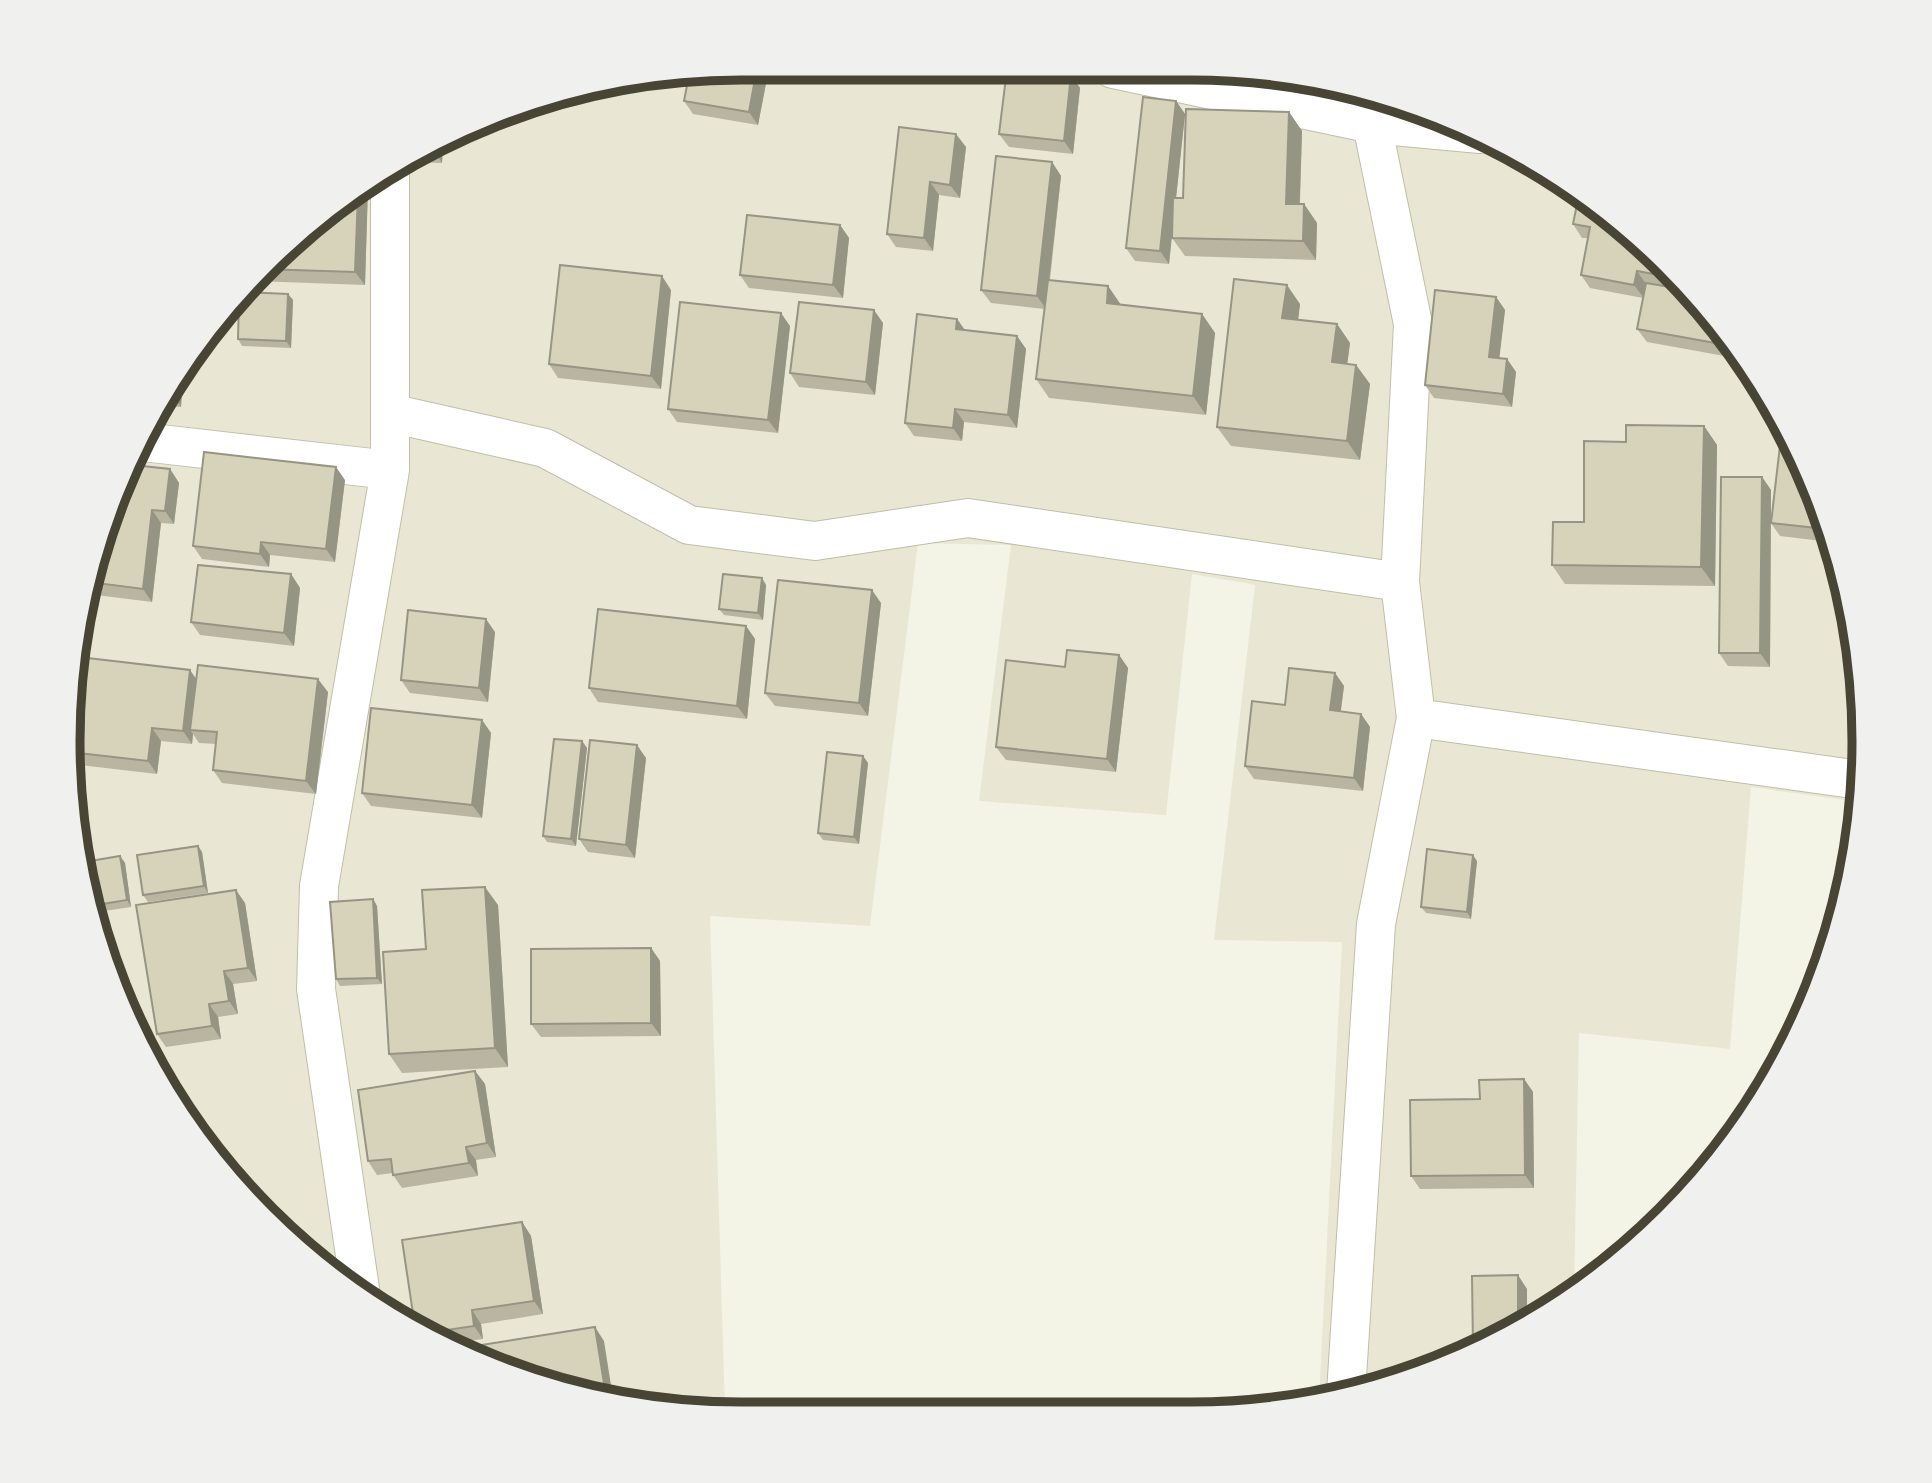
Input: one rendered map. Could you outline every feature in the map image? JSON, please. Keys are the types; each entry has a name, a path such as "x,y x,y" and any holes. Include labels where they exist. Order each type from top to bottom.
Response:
{"street":[{"path":"1184,80 1372,109 1405,117"},
{"path":"1347,1384 1376,924 1416,718 1401,582 1413,324 1372,109"},
{"path":"358,1279 316,989 318,886 390,470 390,182"},
{"path":"390,413 545,447 689,525 815,541 968,517 1401,582"},
{"path":"152,443 390,470"},
{"path":"1416,718 1850,779"}],"shaded area":[{"path":"1190,80 1277,86 1319,93 1403,116 1443,131 1521,169 1593,217 1658,274 1715,339 1763,411 1801,489 1816,529 1829,570 1846,655 1852,742 1849,801 1751,787 1730,1049 1579,1033 1574,1279 1521,1314 1483,1334 1403,1367 1320,1390 1342,942 1214,940 1255,585 1192,574 1166,815 979,801 1011,545 918,543 870,926 710,916 725,1402 655,1397 613,1390 529,1367 489,1352 411,1314 339,1266 274,1209 245,1177 217,1144 169,1072 131,994 103,913 93,870 86,828 80,742 86,655 103,570 116,529 131,489 169,411 217,339 245,306 274,274 339,217 411,169 489,131 529,116 613,93 698,82"}],"building":[{"path":"755,80 749,112 684,101 687,83"},
{"path":"1006,80 1070,80 1064,141 999,134"},
{"path":"1143,97 1176,101 1160,251 1126,248"},
{"path":"1186,109 1289,112 1286,204 1304,204 1303,241 1172,238 1173,198 1183,198"},
{"path":"899,127 956,134 950,185 930,182 924,238 887,234"},
{"path":"996,156 1052,162 1037,296 981,290"},
{"path":"358,204 355,272 279,270"},
{"path":"1577,205 1659,275 1637,271 1634,285 1581,275 1590,227 1573,224"},
{"path":"747,215 840,225 833,285 740,275"},
{"path":"560,265 662,276 651,376 549,364"},
{"path":"1234,279 1287,285 1282,318 1337,324 1332,362 1356,365 1347,441 1217,427"},
{"path":"1048,280 1108,286 1107,303 1202,314 1193,396 1036,379"},
{"path":"1646,283 1670,287 1718,344 1637,329"},
{"path":"1435,290 1496,297 1489,357 1507,359 1503,394 1425,385"},
{"path":"257,293 288,294 286,341 238,339 239,313"},
{"path":"680,302 781,313 768,420 668,409"},
{"path":"799,302 874,310 866,382 790,373"},
{"path":"917,314 957,319 956,329 1017,336 1008,415 955,409 953,428 905,423"},
{"path":"1626,425 1704,426 1701,567 1552,565 1553,522 1584,522 1584,441 1626,442"},
{"path":"1780,444 1816,528 1771,523"},
{"path":"204,452 336,467 326,549 261,542 260,554 193,546"},
{"path":"141,466 170,469 165,511 152,510 143,589 100,583 116,529"},
{"path":"1721,477 1762,477 1760,653 1719,653"},
{"path":"198,565 291,574 284,633 191,622"},
{"path":"723,574 762,578 758,613 719,609"},
{"path":"778,580 872,590 859,703 765,693"},
{"path":"598,609 746,626 737,706 589,688"},
{"path":"408,610 486,619 479,688 401,680"},
{"path":"1067,650 1119,655 1107,759 996,747 1006,660 1065,667"},
{"path":"86,658 190,670 183,731 152,728 148,761 81,753"},
{"path":"198,665 318,679 306,781 213,770 217,732 190,730"},
{"path":"1289,668 1335,673 1330,710 1361,714 1354,778 1245,766 1252,701 1285,705"},
{"path":"371,708 482,720 472,805 362,793"},
{"path":"554,739 582,741 571,839 543,836"},
{"path":"590,740 637,745 626,845 579,839"},
{"path":"827,752 863,756 854,837 818,833"},
{"path":"198,846 204,886 143,895 137,855"},
{"path":"1427,849 1473,855 1467,912 1421,907"},
{"path":"120,856 127,900 101,904 91,861"},
{"path":"485,887 495,1048 389,1054 383,952 426,949 422,890"},
{"path":"236,890 248,968 224,971 229,1001 209,1004 212,1026 157,1034 136,905"},
{"path":"373,899 377,978 336,979 330,902"},
{"path":"651,948 651,1023 531,1024 531,949"},
{"path":"475,1071 487,1143 466,1147 469,1163 393,1175 391,1159 368,1161 358,1090"},
{"path":"1524,1079 1525,1175 1411,1176 1410,1100 1480,1099 1479,1080"},
{"path":"522,1222 534,1301 472,1310 474,1326 443,1331 413,1315 402,1240"},
{"path":"1518,1275 1518,1316 1473,1339 1472,1276"},
{"path":"595,1327 605,1388 529,1367 475,1346"}]}
